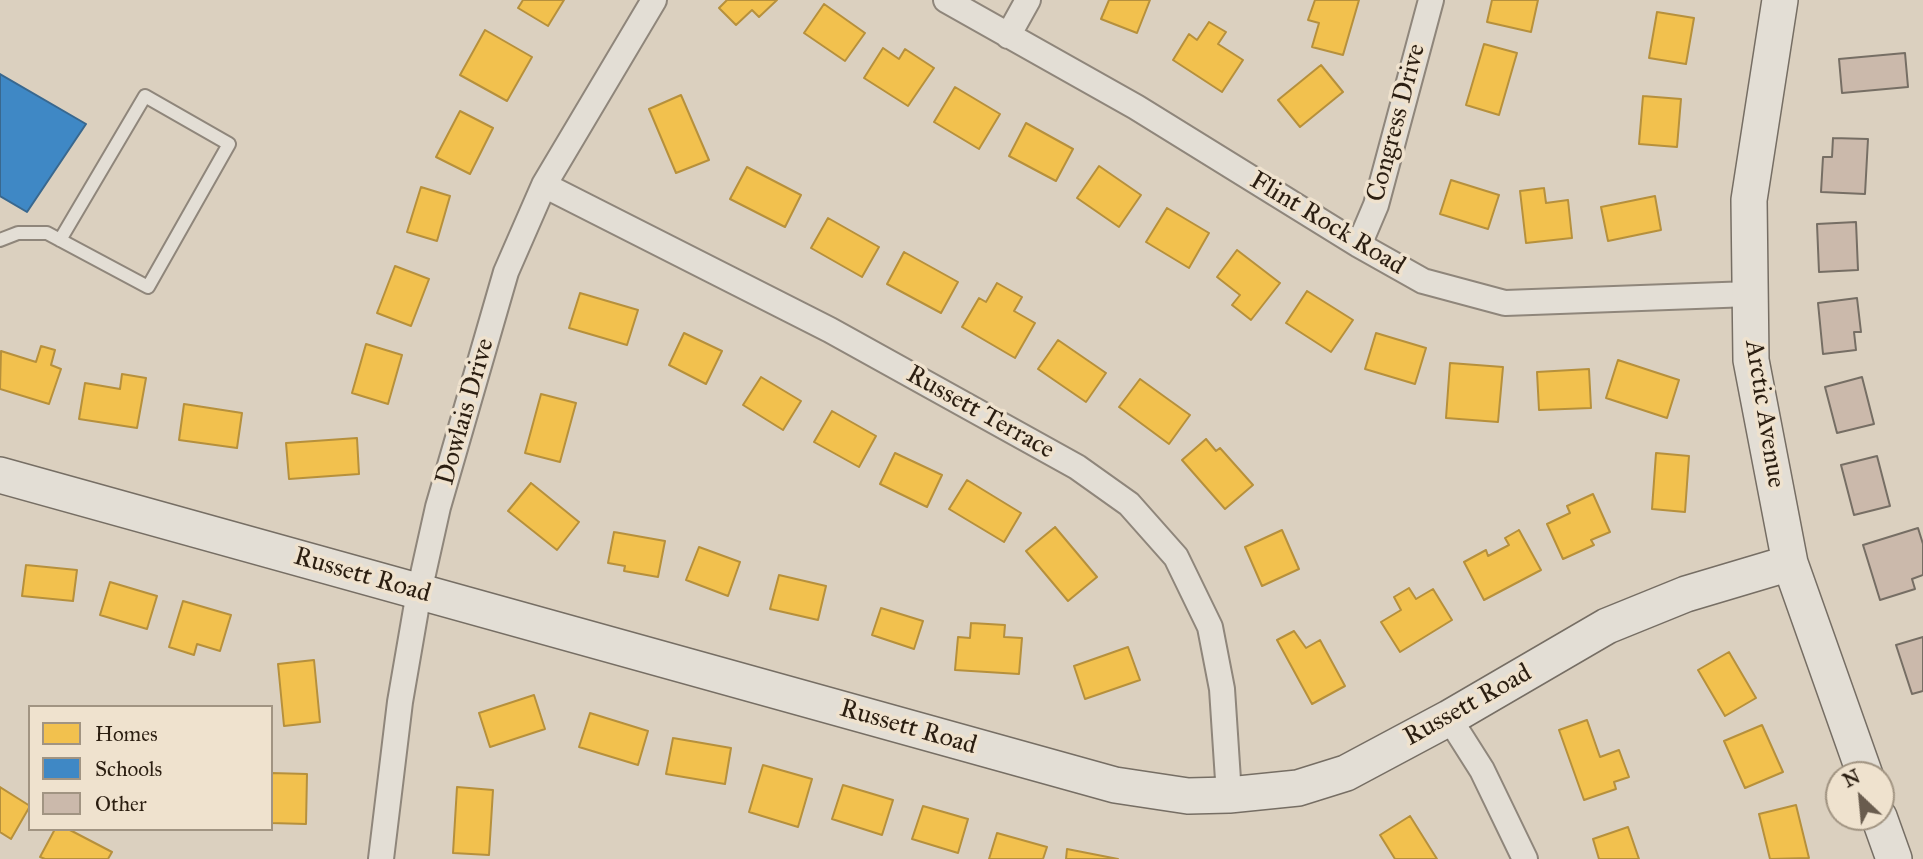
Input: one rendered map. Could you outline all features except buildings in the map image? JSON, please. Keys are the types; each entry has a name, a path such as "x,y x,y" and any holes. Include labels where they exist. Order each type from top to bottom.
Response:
{"street":[{"name":"Dowlais Drive","path":"381,859 400,702 419,592 438,508 506,272 544,185 654,0"},
{"name":"Flint Rock Road","path":"946,0 1136,107 1359,245 1423,281 1505,303 1750,294"},
{"path":"1008,36 1028,0"},
{"name":"Congress Drive","path":"1359,245 1376,205 1431,0"},
{"name":"Arctic Avenue","path":"1780,0 1749,200 1751,360 1790,563 1860,761"},
{"name":"Russett Terrace","path":"544,185 830,330 1077,467 1129,505 1176,557 1210,627 1222,690 1229,795"},
{"name":"Russett Road","path":"0,475 1115,785 1188,796 1298,788 1346,773 1449,718 1607,625 1686,594 1790,563"},
{"path":"1449,718 1482,770 1525,859"},
{"path":"1885,831 1894,859"}],"lane":[{"path":"0,240 18,233 47,233 60,240 148,287 229,144 145,96 60,240"}]}
